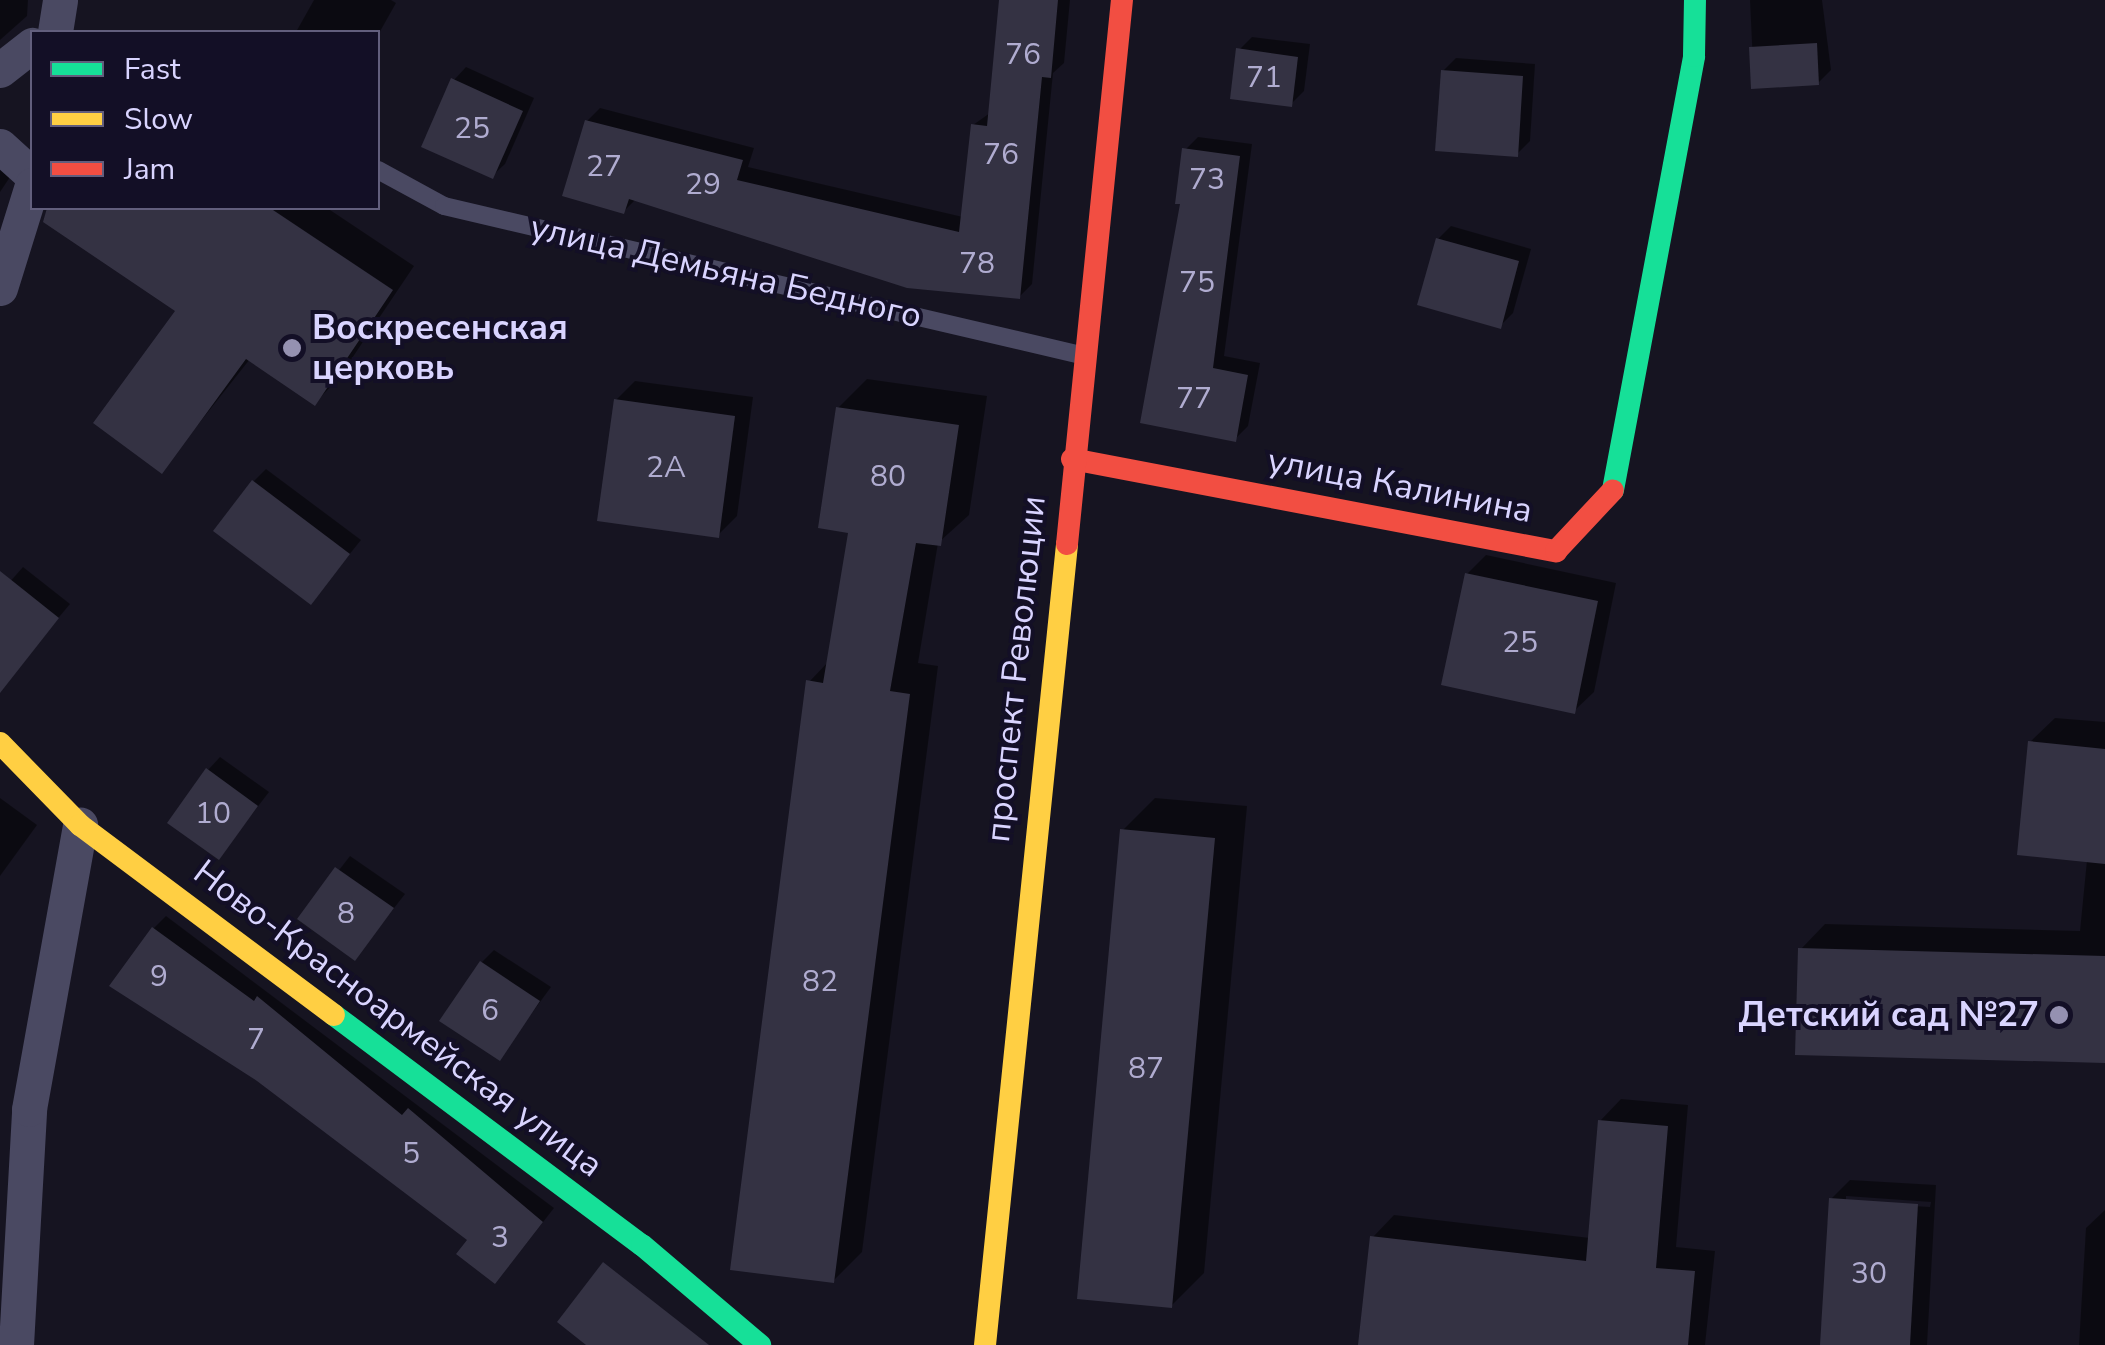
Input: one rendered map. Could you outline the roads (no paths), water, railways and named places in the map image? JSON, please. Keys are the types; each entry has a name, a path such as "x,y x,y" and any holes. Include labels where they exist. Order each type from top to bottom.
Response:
{"street":[{"name":"проспект Революции","path":"986,1345 1081,355 1122,0"},
{"name":"улица Калинина","path":"1072,459 1556,552 1617,486 1694,56 1695,0"},
{"path":"0,70 30,44"},
{"path":"0,146 30,173"},
{"path":"0,288 30,190"},
{"name":"Ново-Красноармейская улица","path":"0,743 80,825 642,1244 760,1345"},
{"path":"16,1345 29,1108 80,825"}],"lane":[{"name":"улица Демьяна Бедного","path":"380,171 444,206 1081,355"}],"place":[{"name":"Воскресенская церковь","path":"292,348"},
{"name":"Детский сад №27","path":"2059,1015"}]}
